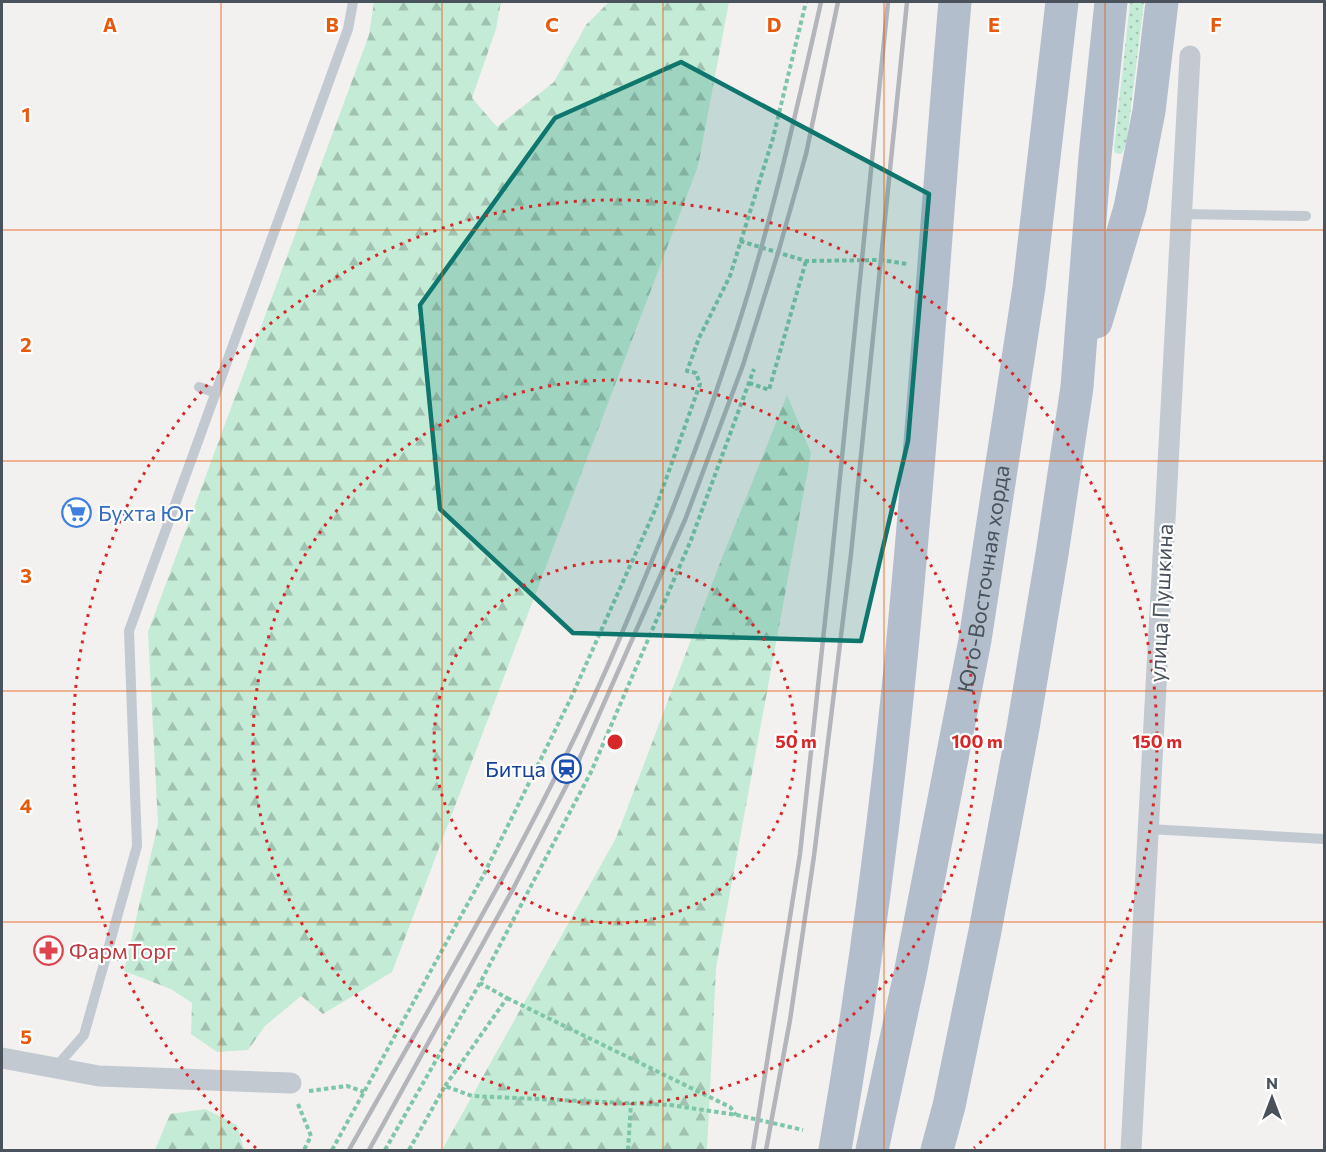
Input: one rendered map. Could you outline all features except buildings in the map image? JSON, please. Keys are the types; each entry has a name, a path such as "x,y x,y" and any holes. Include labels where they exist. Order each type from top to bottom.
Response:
{"main road":[{"path":"835,1150 868,940 899,680 923,414 955,2"},
{"name":"Юго-Восточная хорда","path":"872,1150 910,974 975,640 1029,287 1062,2"},
{"path":"937,1150 949,1106 986,931 1023,728 1077,387 1095,156 1111,2"},
{"path":"1077,387 1130,208 1149,111 1162,2"}],"street":[{"name":"улица Пушкина","path":"1131,1150 1190,56"},
{"path":"2,1058 99,1076 293,1088"}],"lane":[{"path":"55,1068 84,1035 137,846 129,631 348,29 353,2"},
{"path":"1181,214 1306,216"},
{"path":"199,387 216,393"},
{"path":"1149,829 1324,839"}],"path":[{"path":"332,1150 483,876 571,698 655,510 700,384 696,374 687,371 699,338 730,276 773,138 806,2"},
{"path":"740,241 806,261 881,260 909,264"},
{"path":"749,383 769,390 806,261"},
{"path":"385,1150 480,983 591,772 691,540 754,369"},
{"path":"480,983 730,1107 737,1115"},
{"path":"409,1150 445,1086 507,998"},
{"path":"304,1150 311,1136 293,1088 347,1086 364,1092"},
{"path":"445,1086 472,1096 670,1105 737,1115 802,1130"},
{"path":"628,1150 631,1103"}],"highlighted area":[{"path":"681,62 929,194 908,441 861,641 573,633 440,509 420,305 555,118"}],"green space":[{"path":"374,2 501,2 496,29 472,98 497,127 554,82 586,25 609,2 729,2 698,166 392,972 323,1014 301,996 265,1026 248,1050 217,1052 191,1034 192,1003 171,989 124,971 158,824 148,632 369,35"},
{"path":"1130,2 1144,2 1127,139 1123,152 1120,154 1115,153 1114,148"},
{"path":"787,395 811,453 716,968 707,1150 442,1150 616,838 718,568"},
{"path":"205,1109 237,1125 244,1150 155,1150 170,1114"}],"railway":[{"path":"349,1150 525,835 590,706 648,571 703,430 755,271 779,182 821,2"},
{"path":"369,1150 513,889 574,771 685,520 743,365 778,253 806,154 838,2"},
{"path":"753,1150 800,854 888,2"},
{"path":"766,1150 790,1020 814,856 851,554 907,2"}],"place":[{"name":"Бухта Юг","path":"77,513"},
{"name":"Битца","path":"567,769"},
{"name":"ФармТорг","path":"48,951"}]}
